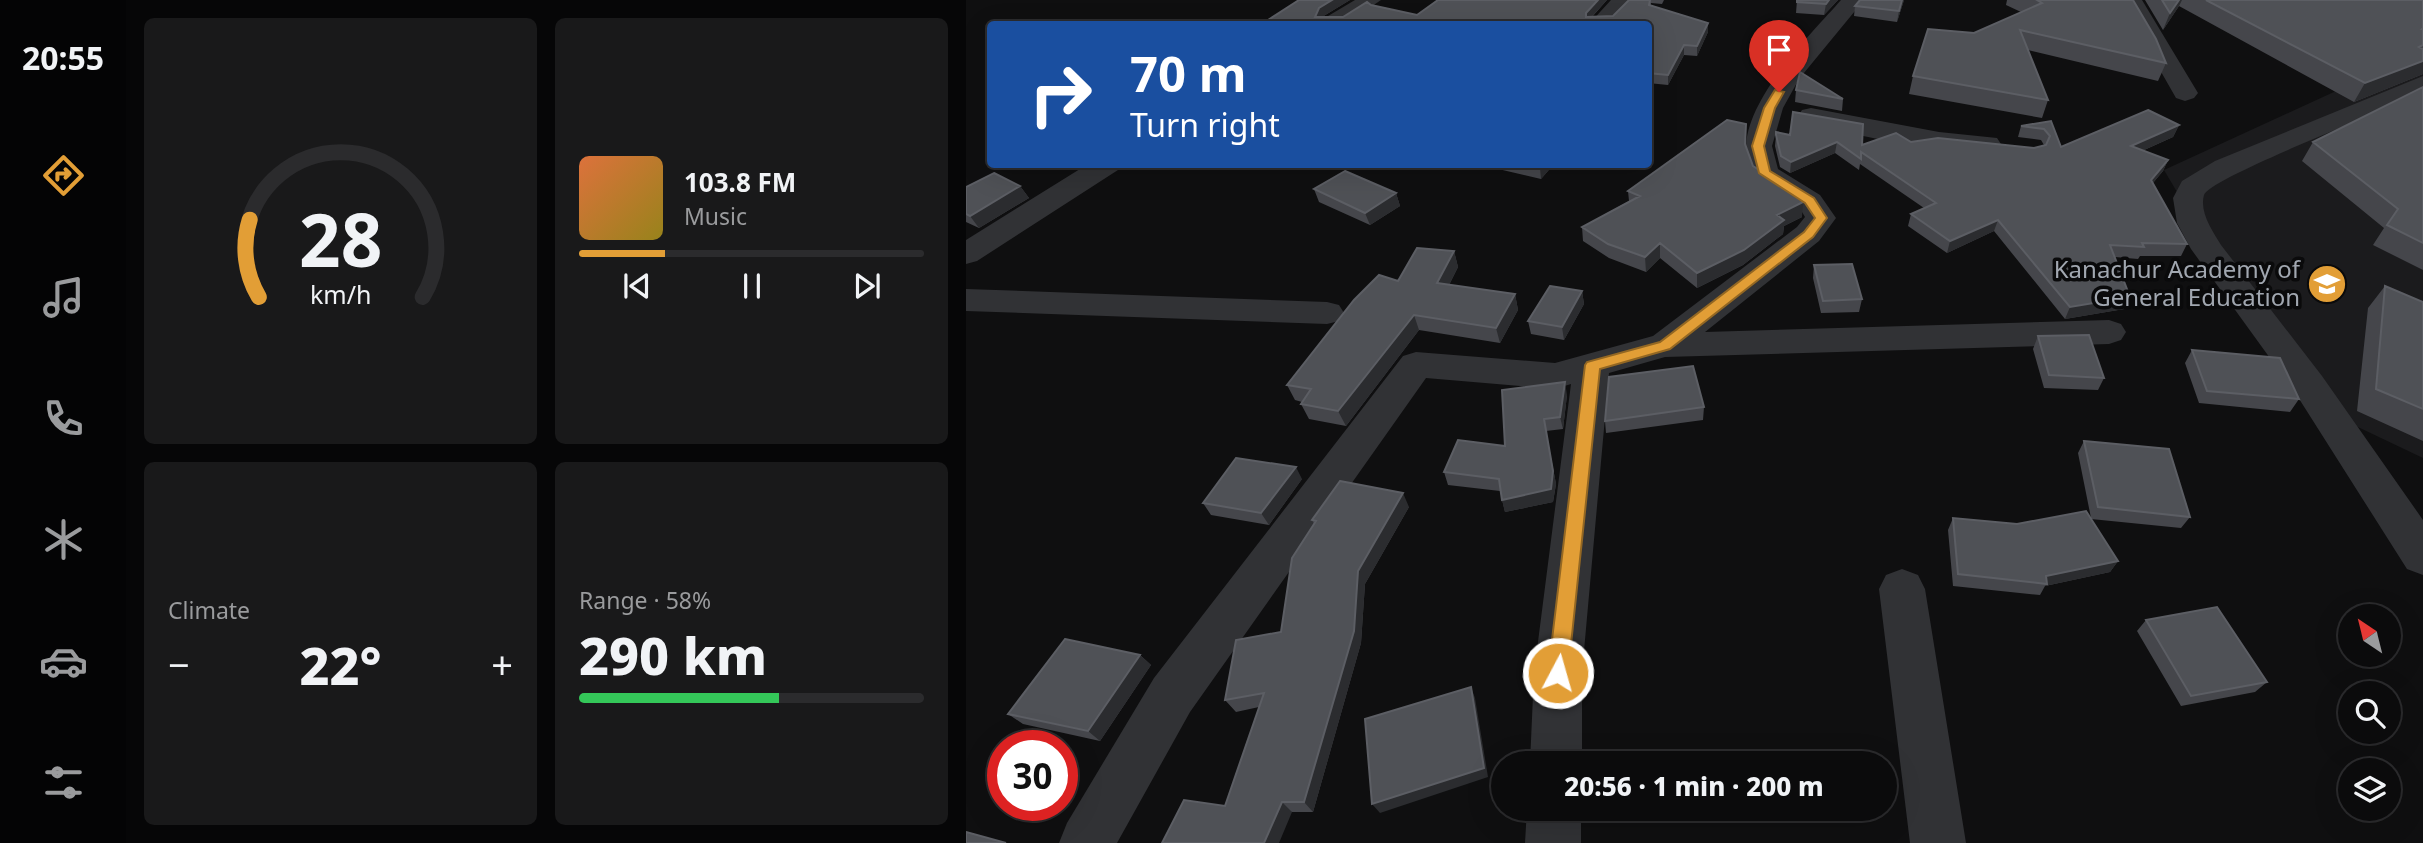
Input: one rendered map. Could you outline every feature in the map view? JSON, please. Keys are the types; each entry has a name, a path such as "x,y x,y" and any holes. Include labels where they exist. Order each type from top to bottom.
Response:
{"street":[{"path":"1336,21 1370,0"},
{"path":"1597,0 1622,1"},
{"path":"1665,345 1808,234 1821,218 1810,201 1765,173 1758,146 1770,108 1788,76 1853,0"},
{"path":"2132,0 2185,93"},
{"path":"1603,21 1622,1"},
{"path":"2423,83 2389,100 2225,167 2192,187 2188,198 2192,223 2207,249 2309,385 2423,556"},
{"path":"1770,108 1939,139 2017,148"},
{"path":"966,254 1102,168"},
{"path":"966,300 1327,313"},
{"path":"1087,843 1172,695 1416,365 1555,376 1665,345 2109,332"},
{"path":"1556,751 1558,673 1592,365"},
{"path":"1902,589 1938,843"},
{"path":"1553,843 1554,821"}],"shaded area":[{"name":"Kanachur Academy of General Education","path":"2423,51 2423,458 2299,399 2164,170"}],"building":[{"path":"1299,0 1332,0 1319,8 1315,17 1343,17 1367,2 1417,15 1438,0 1598,0 1586,13 1586,17 1613,16 1629,0 1650,0 1649,5 1708,23 1697,46 1684,45 1668,75 1652,73 1652,21 1267,21"},
{"path":"1797,0 1829,0 1826,4"},
{"path":"1860,0 1902,0 1899,11 1855,6"},
{"path":"2037,0 2133,0 2156,39 2166,63 2020,30 2048,100 1913,76 1928,29 1974,33 2042,3"},
{"path":"2162,0 2179,0 2170,13"},
{"path":"2206,0 2423,0 2423,45 2419,47 2423,49 2423,61 2365,83"},
{"path":"1800,72 1843,99 1796,90"},
{"path":"2423,87 2423,243 2387,225 2398,209 2313,142"},
{"path":"2148,110 2179,125 2131,146 2168,160 2151,180 2187,244 2142,243 2144,247 2110,245 2130,297 2070,307 1998,220 1950,241 1911,214 1936,203 1861,152 1861,159 1837,142 1791,162 1781,156 1776,135 1776,132 1790,135 1793,112 1863,124 1862,145 1896,133 1911,142 1938,138 2034,148 2046,145 2050,136 2044,129 2021,126 2051,121 2061,147"},
{"path":"1727,120 1746,124 1745,144 1753,166 1799,195 1803,202 1777,215 1784,220 1744,250 1697,273 1660,243 1645,257 1608,244 1582,227 1640,196 1628,191"},
{"path":"1345,171 1396,193 1365,213 1314,189"},
{"path":"994,173 1020,186 970,216 966,214 966,187"},
{"path":"1417,248 1454,251 1437,283 1515,294 1496,328 1414,315 1338,411 1301,404 1311,389 1287,385 1354,300 1379,275 1398,281"},
{"path":"1852,264 1862,299 1823,301 1814,265"},
{"path":"1550,286 1582,291 1562,327 1528,321"},
{"path":"2385,286 2423,302 2423,409 2376,389"},
{"path":"2089,335 2104,378 2049,375 2038,336"},
{"path":"2192,350 2280,358 2299,399 2207,391"},
{"path":"1693,366 1704,407 1605,421 1609,377"},
{"path":"1565,382 1560,417 1544,419 1553,471 1551,489 1502,500 1499,479 1444,472 1458,440 1505,446 1502,390"},
{"path":"2084,441 2169,449 2190,517 2098,507"},
{"path":"1236,458 1296,467 1261,513 1203,503"},
{"path":"1340,481 1403,493 1358,571 1354,631 1304,802 1282,802 1264,843 1162,843 1184,800 1225,806 1264,693 1225,700 1236,640 1281,632 1292,558 1316,521 1312,520"},
{"path":"2086,511 2118,561 2046,576 2047,584 1958,574 1953,518 2017,524"},
{"path":"2217,607 2267,682 2191,696 2146,620"},
{"path":"1065,639 1140,655 1088,731 1008,714"},
{"path":"1471,687 1484,768 1372,804 1365,719"},
{"path":"966,832 1006,843 966,843"}],"place":[{"name":"Kanachur Academy of General Education","path":"2327,284"}],"route":[{"path":"1558,673 1592,365 1665,345 1808,234 1821,218 1810,201 1765,173 1758,146 1770,108 1779,92"}]}
